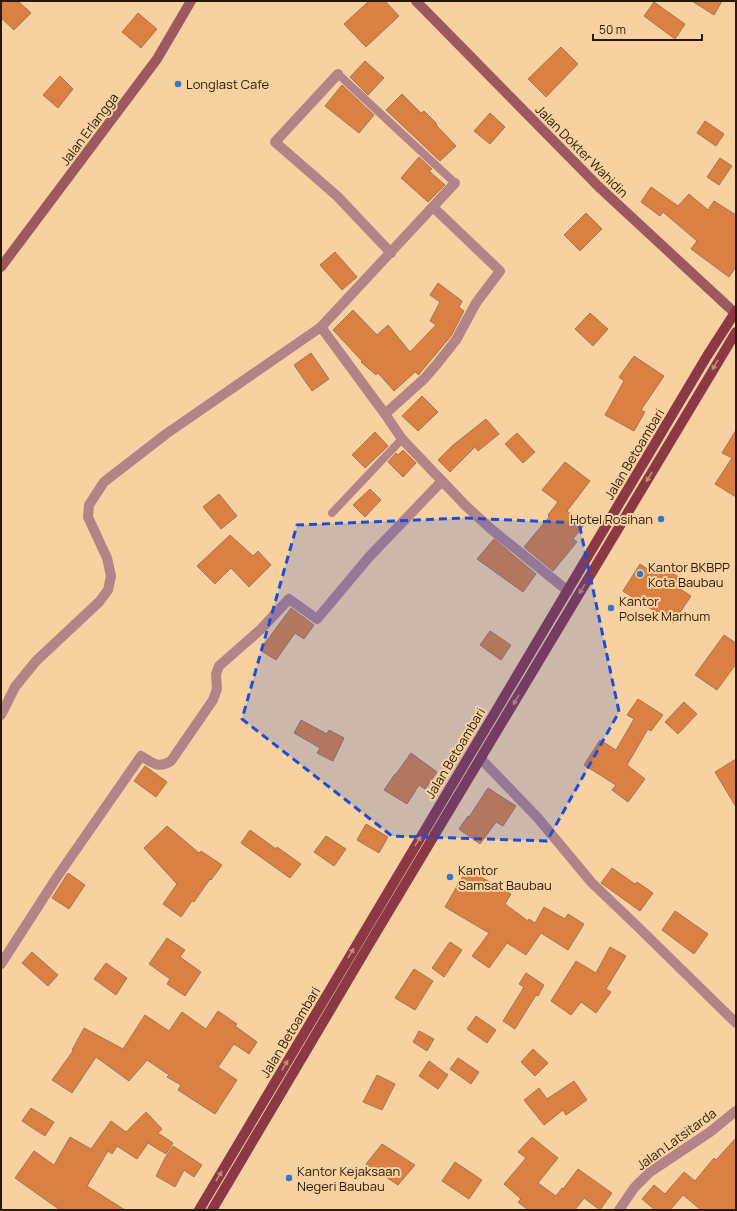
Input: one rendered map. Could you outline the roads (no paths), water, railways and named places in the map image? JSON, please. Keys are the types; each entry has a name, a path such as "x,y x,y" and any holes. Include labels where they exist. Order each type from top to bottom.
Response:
{"main road":[{"name":"Jalan Betoambari","path":"199,1210 707,356 736,312"},
{"name":"Jalan Betoambari","path":"212,1210 374,936 736,332"},
{"path":"365,930 374,936"}],"street":[{"name":"Jalan Erlangga","path":"1,267 157,60 191,1"},
{"name":"Jalan Dokter Wahidin","path":"416,1 599,187 736,312"},
{"path":"338,74 275,142 337,196 391,253"},
{"path":"1,715 15,688 36,661 99,602 108,590 111,576 107,558 88,517 89,505 104,482 166,434 321,327 455,183"},
{"path":"385,414 424,379 437,364 456,340 476,303 500,271 433,207"},
{"path":"321,327 385,414 402,440 491,529 568,591"},
{"path":"1,964 57,878 141,756 158,765 164,766 171,761 213,700 217,689 216,670 219,666 260,630 289,599 317,619 369,557 442,481"},
{"path":"481,759 537,817 592,883 736,1023"},
{"name":"Jalan Latsitarda","path":"619,1210 634,1188 650,1172 710,1132 736,1111"}],"lane":[{"path":"338,74 455,183"},
{"path":"332,513 402,440"}],"place":[{"name":"Longlast Cafe","path":"178,84"},
{"name":"Hotel Rosihan","path":"661,519"},
{"name":"Kantor BKBPP Kota Baubau","path":"640,574"},
{"name":"Kantor Polsek Marhum","path":"611,608"},
{"name":"Kantor Samsat Baubau","path":"450,877"},
{"name":"Kantor Kejaksaan Negeri Baubau","path":"289,1178"}]}
